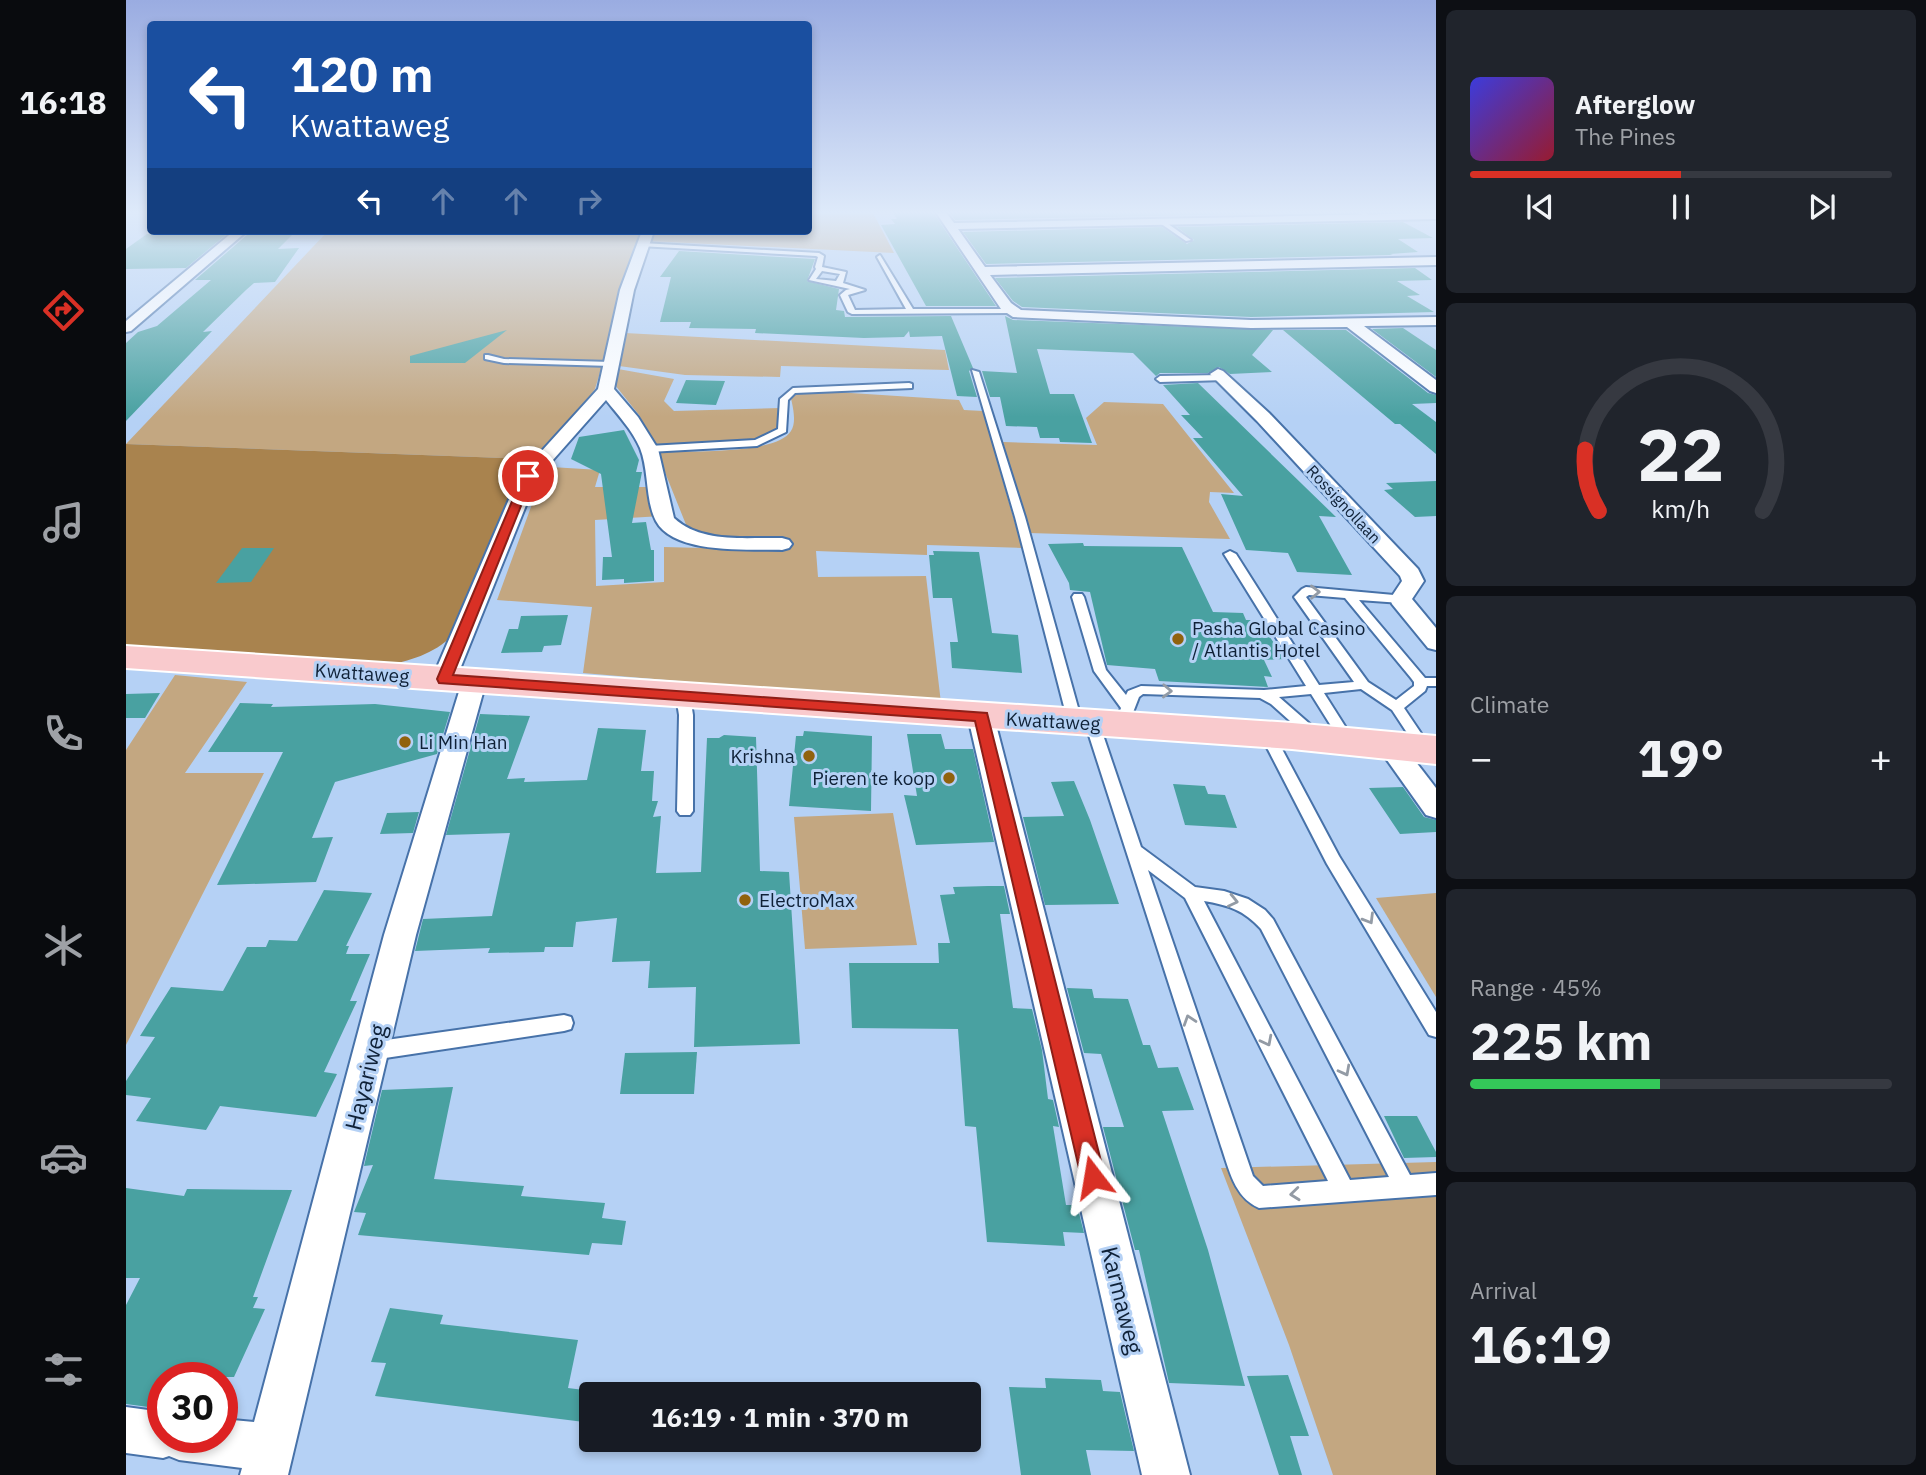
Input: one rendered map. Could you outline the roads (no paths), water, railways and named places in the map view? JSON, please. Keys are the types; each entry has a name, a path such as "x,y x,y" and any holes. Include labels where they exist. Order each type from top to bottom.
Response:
{"main road":[{"name":"Kwattaweg","path":"126,657 981,716 1104,719 1417,748"}],"street":[{"path":"126,328 183,280"},
{"path":"631,280 606,390 632,421 649,449 665,520 672,529 700,540 782,544"},
{"path":"988,280 1011,311 1018,314 1182,322 1436,321"},
{"path":"1350,323 1436,388"},
{"name":"Rossignollaan","path":"1220,376 1263,417 1410,574 1413,581 1401,599"},
{"name":"Hayariweg","path":"268,1462 400,935 459,681 519,493 539,462 606,390"},
{"path":"577,423 632,421"},
{"path":"1401,599 1436,643"},
{"name":"Karmaweg","path":"981,716 1166,1475"},
{"path":"1417,748 1436,808"},
{"path":"126,1430 147,1433"},
{"path":"236,1453 268,1462"}],"lane":[{"path":"812,280 841,284 866,292 845,293 849,310 858,313 1011,311"},
{"path":"841,284 842,280"},
{"path":"893,280 911,312"},
{"path":"874,302 879,312"},
{"path":"488,357 504,361 611,364"},
{"path":"975,372 1020,517 1104,719"},
{"path":"1160,380 1220,376"},
{"path":"649,449 757,443 769,439 783,430 784,399 793,391 909,386"},
{"path":"1230,554 1315,689 1333,740"},
{"path":"1401,599 1306,591 1300,597 1363,685 1397,707 1417,748"},
{"path":"1349,596 1421,682 1420,688 1397,707"},
{"path":"1078,597 1100,671 1104,719 1133,850 1245,1183 1259,1197 1436,1184"},
{"path":"1421,682 1436,682"},
{"path":"1104,719 1141,690 1263,694 1363,685"},
{"path":"1263,694 1333,740"},
{"path":"683,696 686,715 685,811"},
{"path":"1267,734 1333,860 1436,1029"},
{"path":"1133,850 1191,893 1343,1189"},
{"path":"1191,893 1243,902 1257,911 1267,924 1405,1186"},
{"path":"371,1052 564,1023"}],"place":[{"name":"Pasha Global Casino / Atlantis Hotel","path":"1178,639"},
{"name":"Li Min Han","path":"405,742"},
{"name":"Krishna","path":"809,756"},
{"name":"Pieren te koop","path":"949,778"},
{"name":"ElectroMax","path":"745,900"}]}
